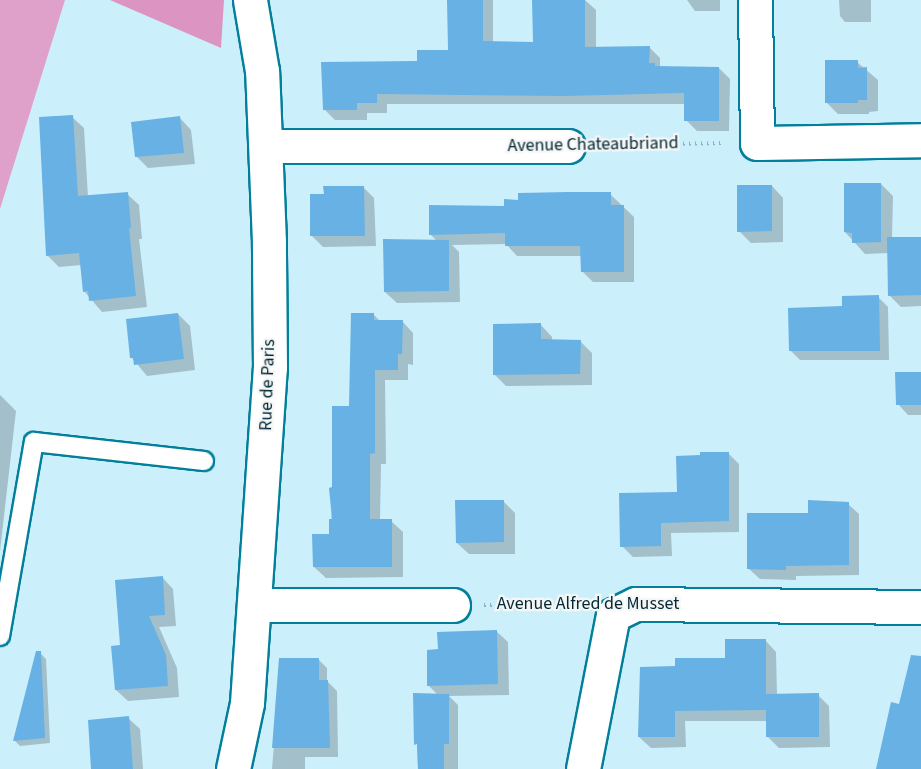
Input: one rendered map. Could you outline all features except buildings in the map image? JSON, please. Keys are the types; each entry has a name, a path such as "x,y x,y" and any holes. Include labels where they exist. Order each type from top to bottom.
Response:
{"street":[{"name":"Rue de Paris","path":"233,769 247,703 270,368 266,146 262,71 250,0"},
{"path":"755,0 757,142 921,140"},
{"name":"Avenue Chateaubriand","path":"266,146 568,146"},
{"path":"583,769 613,615 636,603"},
{"name":"Avenue Alfred de Musset","path":"636,603 921,607"},
{"path":"254,605 453,605"}],"lane":[{"path":"0,636 34,442 204,461"}],"path":[{"name":"Avenue Chateaubriand","path":"568,146 757,142"},
{"name":"Avenue Alfred de Musset","path":"453,605 636,603"}],"shaded area":[{"path":"0,0 65,0 0,209"},
{"path":"110,0 224,0 221,48"}]}
